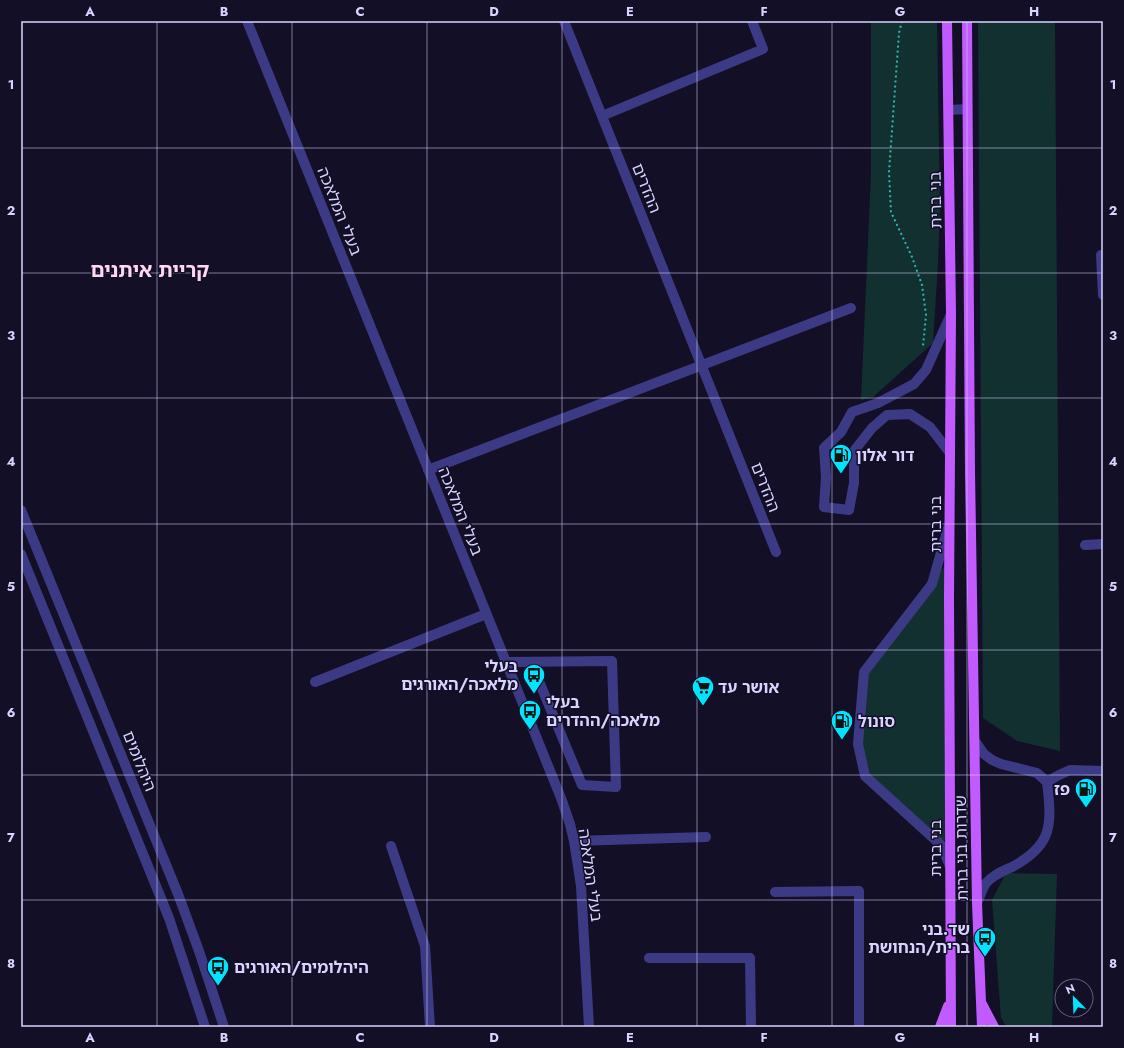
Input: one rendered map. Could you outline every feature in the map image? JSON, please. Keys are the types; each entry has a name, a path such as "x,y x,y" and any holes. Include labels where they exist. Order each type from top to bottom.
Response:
{"main road":[{"name":"בני ברית","path":"947,21 951,314 949,525 951,1027"},
{"name":"בני ברית","path":"967,21 970,472 974,740"},
{"name":"שדרות בני ברית","path":"974,740 977,903 982,1027"},
{"path":"940,1027 950,1000"},
{"path":"982,1003 994,1027"}],"street":[{"name":"בעלי המלאכה","path":"246,21 561,798 570,824 581,886 590,1027"},
{"name":"ההדרים","path":"564,21 776,552"},
{"path":"602,116 763,49 752,21"},
{"path":"949,110 967,109"},
{"path":"1103,255 1101,255 1103,295"},
{"path":"428,470 851,308"},
{"path":"950,453 930,427 910,414 888,415 872,428 854,451 854,483 849,510 824,507 826,477 824,448 841,432 852,412 878,403 914,384 926,370 951,314"},
{"name":"היהלומים","path":"21,510 178,894 199,951 224,1027"},
{"path":"949,525 932,584 864,672 858,744 864,776 941,845 950,866"},
{"path":"1085,545 1103,544"},
{"name":"היהלומים","path":"21,554 169,918 205,1027"},
{"path":"315,682 486,614"},
{"path":"506,662 612,660 616,787 582,785 531,662"},
{"path":"974,740 984,754 992,760 1008,766 1037,773 1047,782 1050,818 1047,834 1039,848 1028,858 994,875 986,883 977,903"},
{"path":"1047,782 1070,770 1103,771"},
{"path":"574,841 706,837"},
{"path":"391,846 424,946 430,1027"},
{"path":"775,892 858,890 859,1027"},
{"path":"649,958 750,958 751,1027"}],"path":[{"path":"902,21 899,32 890,172 891,212 912,257 922,285 926,315 923,346 929,363"}],"green space":[{"path":"871,21 937,21 940,208 933,343 873,397 861,400 871,174"},
{"path":"978,21 1055,21 1060,751 1017,741 983,718"},
{"path":"950,559 950,832 941,845 865,776 858,744 864,672"},
{"path":"1006,873 1057,874 1052,1027 1007,1027 1001,1018 992,900"}],"place":[{"name":"דור אלון","path":"841,474"},
{"name":"בעלי מלאכה/האורגים","path":"534,694"},
{"name":"אושר עד","path":"703,706"},
{"name":"בעלי מלאכה/ההדרים","path":"530,730"},
{"name":"סונול","path":"842,740"},
{"name":"פז","path":"1086,808"},
{"name":"שד.בני ברית/הנחושת","path":"985,958"},
{"name":"היהלומים/האורגים","path":"218,986"}],"district":[{"name":"קריית איתנים","path":"150,270"}]}
